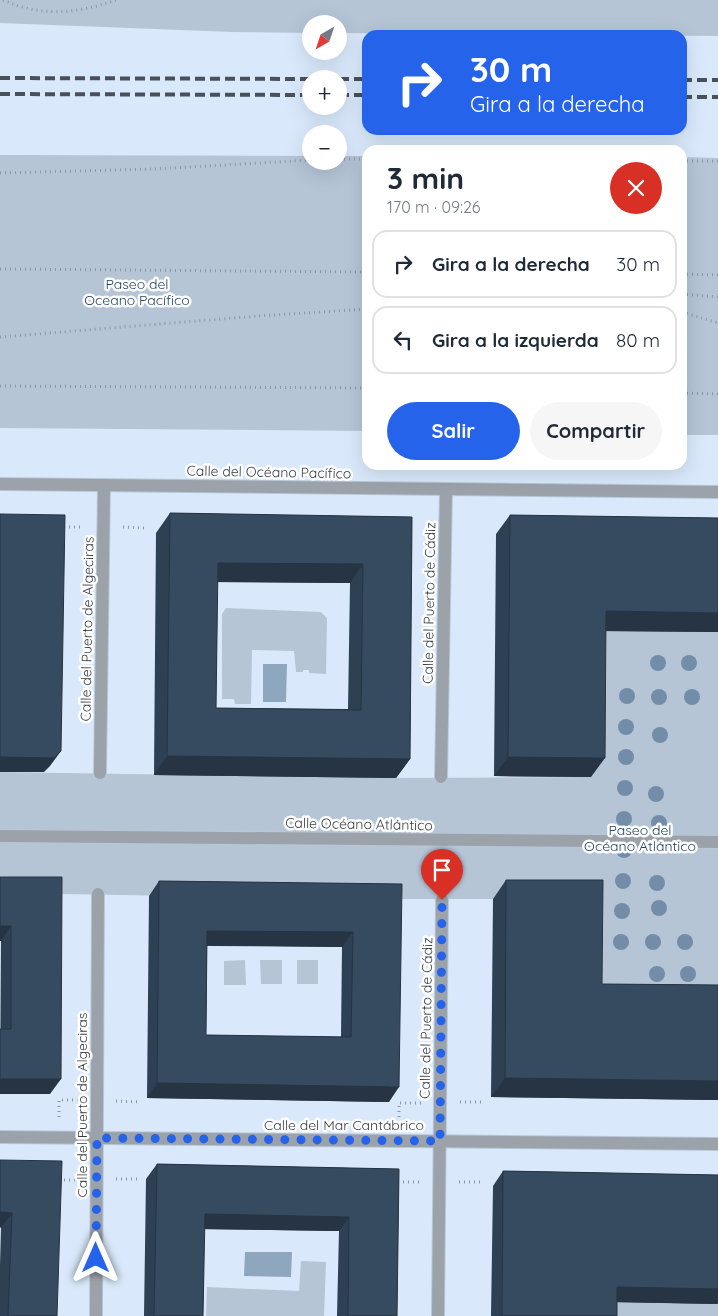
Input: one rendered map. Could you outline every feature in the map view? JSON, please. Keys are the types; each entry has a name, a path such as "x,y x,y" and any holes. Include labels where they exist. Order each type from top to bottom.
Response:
{"street":[{"name":"Calle del Océano Pacífico","path":"0,484 718,492"},
{"name":"Calle del Puerto de Algeciras","path":"100,773 104,485"},
{"name":"Calle del Puerto de Cádiz","path":"441,777 446,489"},
{"name":"Calle Océano Atlántico","path":"0,836 718,842"},
{"name":"Calle del Puerto de Algeciras","path":"96,1316 98,894"},
{"name":"Calle del Puerto de Cádiz","path":"438,1316 442,900"},
{"name":"Calle del Mar Cantábrico","path":"0,1137 718,1144"}],"path":[{"path":"3,0 43,13 69,13 93,8 116,0"},
{"path":"347,159 362,159"},
{"path":"0,173 154,169 302,161"},
{"path":"687,161 718,161"},
{"path":"0,269 362,272"},
{"path":"687,274 718,275"},
{"path":"687,294 718,297"},
{"path":"0,337 362,309"},
{"path":"687,314 718,323"},
{"path":"0,386 362,388"},
{"path":"687,393 718,394"}],"green space":[{"path":"0,0 718,0 718,36 687,36 687,30 362,30 362,33 348,33 348,15 302,15 302,33 0,23"},
{"name":"Paseo del Oceano Pacífico","path":"0,155 302,156 302,170 347,170 347,156 362,156 362,431 0,428"},
{"path":"687,157 718,158 718,435 687,435"},
{"path":"226,608 321,612 327,618 326,674 309,673 309,670 296,672 294,651 252,650 251,704 235,704 234,699 222,699 222,614"},
{"name":"Paseo del Océano Atlántico","path":"593,631 718,632 718,1004 588,1003 589,899 363,899 0,893 0,772 396,778 591,777"},
{"path":"245,960 246,985 224,985 224,961"},
{"path":"260,960 282,960 282,984 261,984"},
{"path":"297,960 318,960 318,984 297,984"},
{"path":"301,1261 326,1262 324,1316 206,1316 207,1287 299,1291"},
{"path":"718,1286 718,1316 606,1316 606,1302"}],"shaded area":[{"path":"263,664 287,664 286,702 263,702"},
{"path":"245,1252 292,1252 291,1277 244,1276"}],"building":[{"path":"170,513 412,517 410,759 167,756","holes":["218,563 363,564 361,710 216,708"]},
{"path":"0,514 65,515 61,751 54,758 0,757"},
{"path":"510,515 718,518 718,613 606,611 605,758 508,757"},
{"path":"0,877 62,877 61,1079 0,1079 0,1029 11,1029 11,926 0,926"},
{"path":"506,880 603,880 602,984 718,985 718,1081 505,1078"},
{"path":"159,881 402,884 399,1087 157,1083","holes":["207,931 353,932 351,1037 206,1035"]},
{"path":"0,1160 62,1161 57,1316 8,1316 12,1213 0,1212"},
{"path":"157,1164 399,1169 397,1316 348,1316 349,1217 205,1214 203,1316 154,1316"},
{"path":"503,1171 718,1175 718,1289 617,1287 617,1316 502,1316"}],"railway":[{"path":"0,78 302,79"},
{"path":"347,79 362,79"},
{"path":"687,80 718,80"},
{"path":"0,94 302,95"},
{"path":"347,95 362,95"},
{"path":"687,97 718,97"}],"route":[{"path":"96,1258 97,1138 440,1141 442,900"}]}
